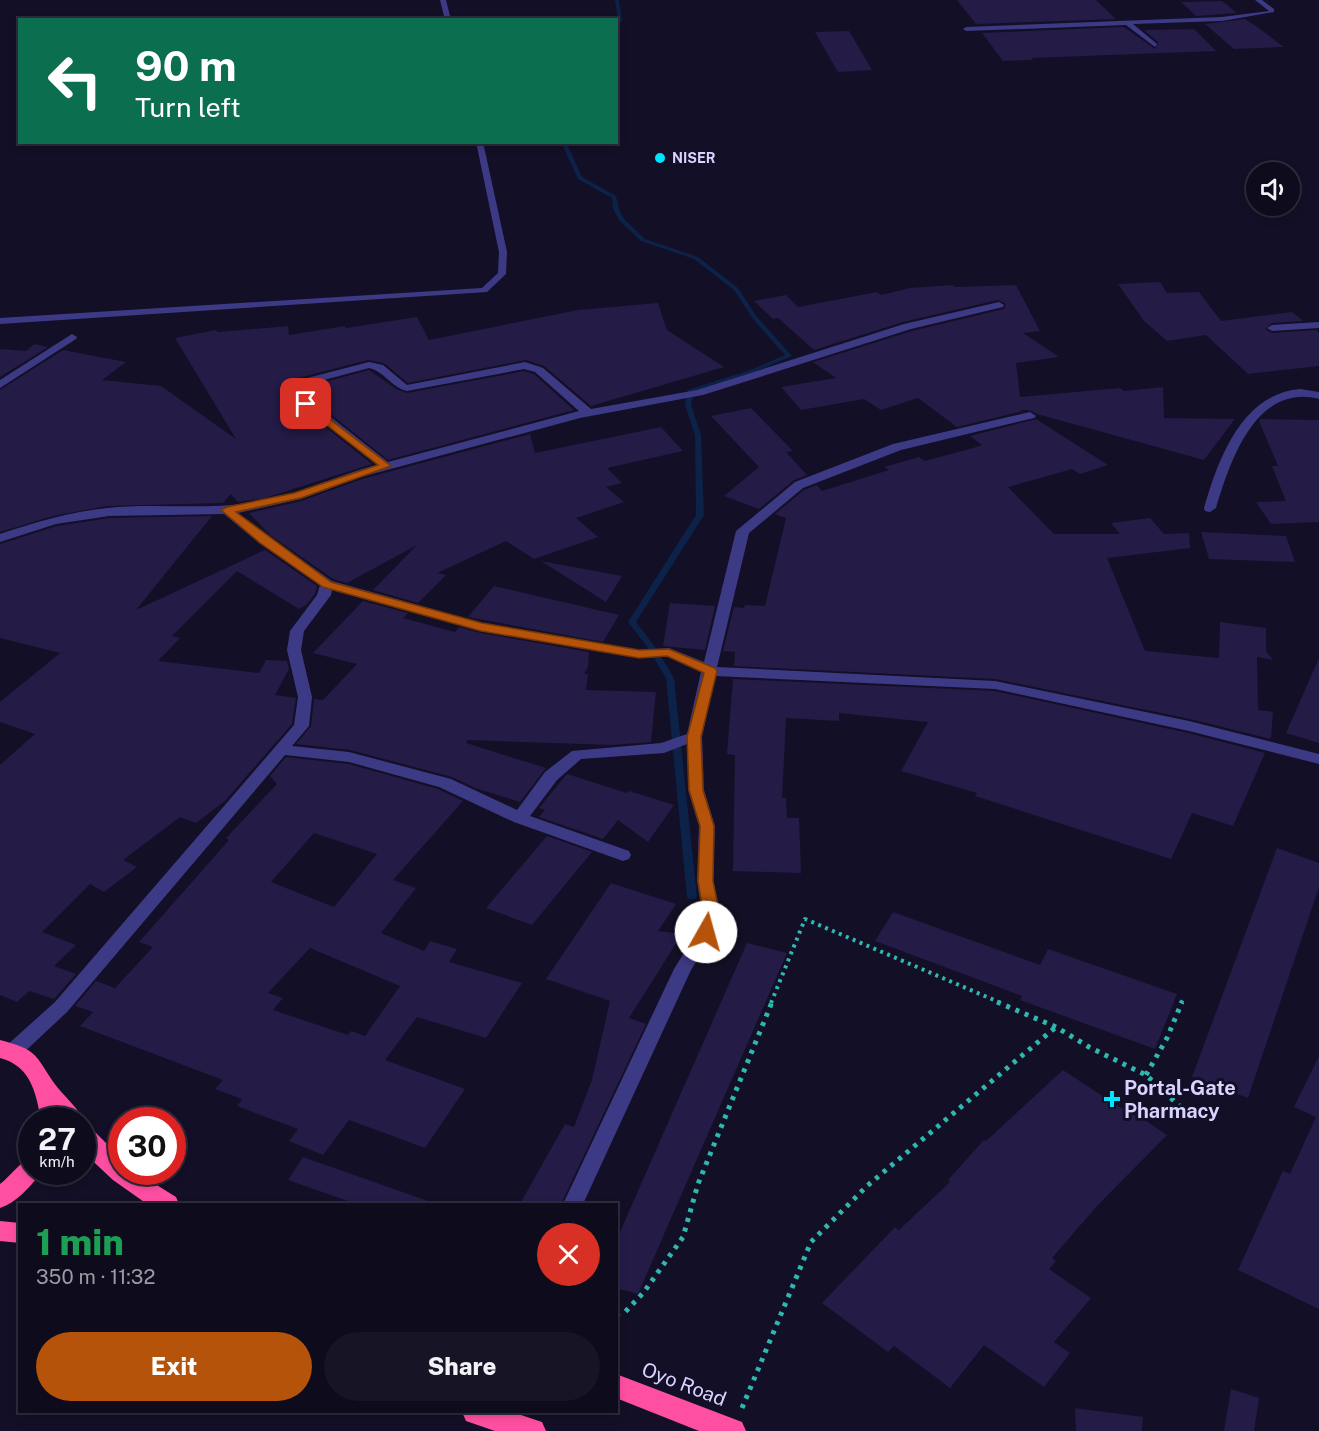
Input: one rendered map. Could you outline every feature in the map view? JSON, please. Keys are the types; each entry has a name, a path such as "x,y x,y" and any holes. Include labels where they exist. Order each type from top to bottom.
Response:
{"highway":[{"path":"7,1050 33,1065 49,1092 61,1107"},
{"path":"49,1092 51,1107"},
{"path":"96,1150 145,1192 165,1203"},
{"path":"0,1198 18,1184"},
{"path":"0,1231 18,1233"},
{"name":"Oyo Road","path":"618,1387 732,1431"},
{"path":"479,1413 532,1431"}],"street":[{"path":"0,538 54,520 108,512 227,510 297,496 386,466 588,413 699,393 908,326 999,305"},
{"path":"1272,328 1319,325"},
{"path":"0,385 72,337"},
{"path":"386,466 290,392 288,386 369,365 379,367 407,388 525,365 538,370 588,413"},
{"path":"1210,508 1223,465 1236,437 1253,416 1290,393 1300,391 1319,396"},
{"path":"573,1203 683,969 706,932 710,906 705,881 707,826 696,790 689,738 711,671 727,590 744,531 798,485 897,447 1030,416"},
{"path":"227,510 264,540 327,584 481,627 639,654 669,652 711,671 995,684 1189,726 1319,759"},
{"path":"7,1050 61,1007 301,726 305,697 294,650 297,631 324,596 327,584"},
{"path":"520,818 551,776 577,754 664,748 689,738"},
{"path":"279,749 349,757 445,783 520,818 623,855"}],"lane":[{"path":"443,0 448,18"},
{"path":"966,29 1222,18 1271,12 1272,10 1258,0"},
{"path":"1127,22 1155,45"},
{"path":"0,321 484,290 502,274 503,252 479,144"}],"path":[{"path":"618,1314 624,1312 644,1292 683,1237 698,1184 805,919 1056,1027 1089,1047 1146,1075 1188,1114"},
{"path":"1146,1075 1167,1038 1183,999"},
{"path":"732,1431 811,1242 867,1186 1056,1027"}],"building":[{"path":"957,0 1096,0 1116,19 976,24"},
{"path":"1222,1 1237,13 1196,16 1181,2"},
{"path":"1245,19 1284,47 1234,49 1205,24"},
{"path":"1124,27 1155,49 1158,42 1144,30 1194,29 1216,51 1003,61 982,33"},
{"path":"849,31 872,70 838,72 815,32"},
{"path":"1160,282 1167,293 1199,292 1221,321 1292,312 1303,321 1272,323 1265,329 1272,333 1316,330 1319,333 1319,366 1248,374 1206,335 1167,341 1144,321 1118,284"},
{"path":"953,285 954,287 1016,285 1040,331 1023,333 1059,357 1016,363 1020,397 1120,388 1124,391 1163,387 1164,418 1235,419 1204,460 1029,410 1020,410 1023,411 957,427 918,398 881,410 864,399 801,410 781,387 836,378 813,362 912,331 1004,309 1006,304 998,300 903,322 814,350 778,318 773,319 754,301 786,295 798,307 877,292 881,295 910,288"},
{"path":"658,303 667,330 724,367 591,406 544,366 526,360 408,383 384,363 368,360 283,382 280,386 285,395 372,464 265,498 238,502 231,494 223,503 107,506 53,516 0,532 0,390 63,350 126,362 102,380 161,386 236,439 175,338 216,330 218,332 288,326 289,335 417,317 429,340 578,310"},
{"path":"34,344 48,347 0,377 0,349 26,351"},
{"path":"369,370 396,389 407,393 524,371 534,374 574,410 388,460 299,389"},
{"path":"751,408 793,451 786,452 807,475 794,480 759,509 724,496 759,467 711,416"},
{"path":"1036,419 1108,465 1080,474 1072,469 1008,487 1054,534 1120,534 1111,523 1150,518 1164,534 1189,533 1190,548 1107,558 1145,651 1219,658 1220,622 1266,628 1266,651 1273,660 1257,657 1258,710 1273,712 1271,739 1190,719 995,679 734,666 735,652 723,651 734,607 765,606 786,518 775,514 804,490 817,485 822,491 889,470 884,467 919,457 925,461 980,446 982,445 970,436"},
{"path":"1261,419 1319,420 1319,522 1271,524 1256,502 1286,501 1272,466 1278,466 1259,421"},
{"path":"661,427 683,451 607,468 622,483 606,487 624,502 576,518 598,537 534,559 506,541 437,573 446,575 418,603 373,590 417,545 347,583 333,579 270,535 249,513 301,501 362,479 530,434 535,453"},
{"path":"212,516 136,610 265,550 317,586 315,594 306,605 299,609 237,571 172,636 180,638 158,661 259,673 266,660 287,661 289,669 275,695 296,698 292,724 225,801 196,823 180,817 123,860 137,867 104,892 90,884 42,932 76,945 54,966 76,974 54,999 29,991 17,1002 0,995 0,765 35,734 0,722 0,702 60,653 0,638 0,544 57,526 109,518"},
{"path":"1201,532 1286,536 1295,562 1209,559"},
{"path":"541,561 622,576 606,602"},
{"path":"494,586 619,615 603,642 468,617"},
{"path":"363,601 408,613 403,618 455,632 459,627 589,652 588,667 584,674 588,674 586,690 656,692 651,742 612,745 467,740 466,743 546,768 520,802 475,788 452,777 350,750 296,744 311,726 314,699 323,700 357,664 313,653"},
{"path":"670,603 715,606 705,650 663,646"},
{"path":"1319,658 1319,743 1286,733"},
{"path":"733,679 995,691 1188,733 1265,753 1233,826 1192,813 1171,859 975,796 977,793 901,771 928,722 839,713 839,721 786,718 782,798 786,798 787,818 799,818 801,873 733,871 735,755 727,754"},
{"path":"286,757 349,764 438,789 463,801 393,880 416,888 381,933 424,951 430,941 457,949 449,962 522,983 486,1038 417,1017 385,1060 465,1089 425,1148 349,1120 323,1155 289,1141 298,1129 237,1106 242,1099 215,1089 223,1080 80,1026 93,1012 75,1006 96,981 115,988 153,947 139,942 229,840 226,838 277,784 270,776","holes":["314,833 377,854 334,907 271,882","310,948 400,986 365,1036 351,1031 348,1035 273,1010 283,998 268,993"]},
{"path":"567,774 674,805 648,842 618,820 603,839 539,817 545,810 539,808"},
{"path":"547,836 592,852 532,925 486,908"},
{"path":"1277,848 1319,863 1319,887 1248,1098 1192,1077"},
{"path":"611,883 676,904 658,931 682,934 629,1018 646,1024 561,1203 521,1203 565,1124 574,1127 592,1080 610,1001 546,979"},
{"path":"893,912 1040,965 1048,949 1177,994 1155,1049 1020,1000 1022,996 875,941"},
{"path":"747,943 787,953 638,1294 618,1289 618,1236"},
{"path":"1319,1056 1319,1309 1238,1270 1283,1171 1290,1174 1316,1117 1294,1107"},
{"path":"1063,1070 1130,1114 1133,1112 1167,1135 1097,1206 1052,1258 1056,1261 1049,1269 1091,1298 1054,1342 1070,1353 1044,1387 984,1345 950,1388 894,1346 888,1352 822,1303 895,1227 899,1230 950,1182 948,1180 984,1140 986,1141"},
{"path":"303,1157 428,1201 427,1203 353,1203 288,1180"},
{"path":"1231,1389 1259,1398 1254,1431 1224,1431"},
{"path":"1075,1408 1143,1417 1142,1431 1076,1431"}],"waterway":[{"path":"617,0 620,21 618,23"},
{"path":"564,144 580,178 614,197 616,209 622,220 643,240 696,258 736,289 755,318 789,356 755,370 691,390 688,405 698,435 700,515 632,622 670,678 692,897"}],"place":[{"name":"NISER","path":"660,158"},
{"name":"Portal-Gate Pharmacy","path":"1112,1099"}],"route":[{"path":"306,404 386,466 297,496 252,507 227,510 264,540 327,584 481,627 639,654 669,652 711,671 694,737 696,790 707,826 705,881 710,906 706,932"}]}
